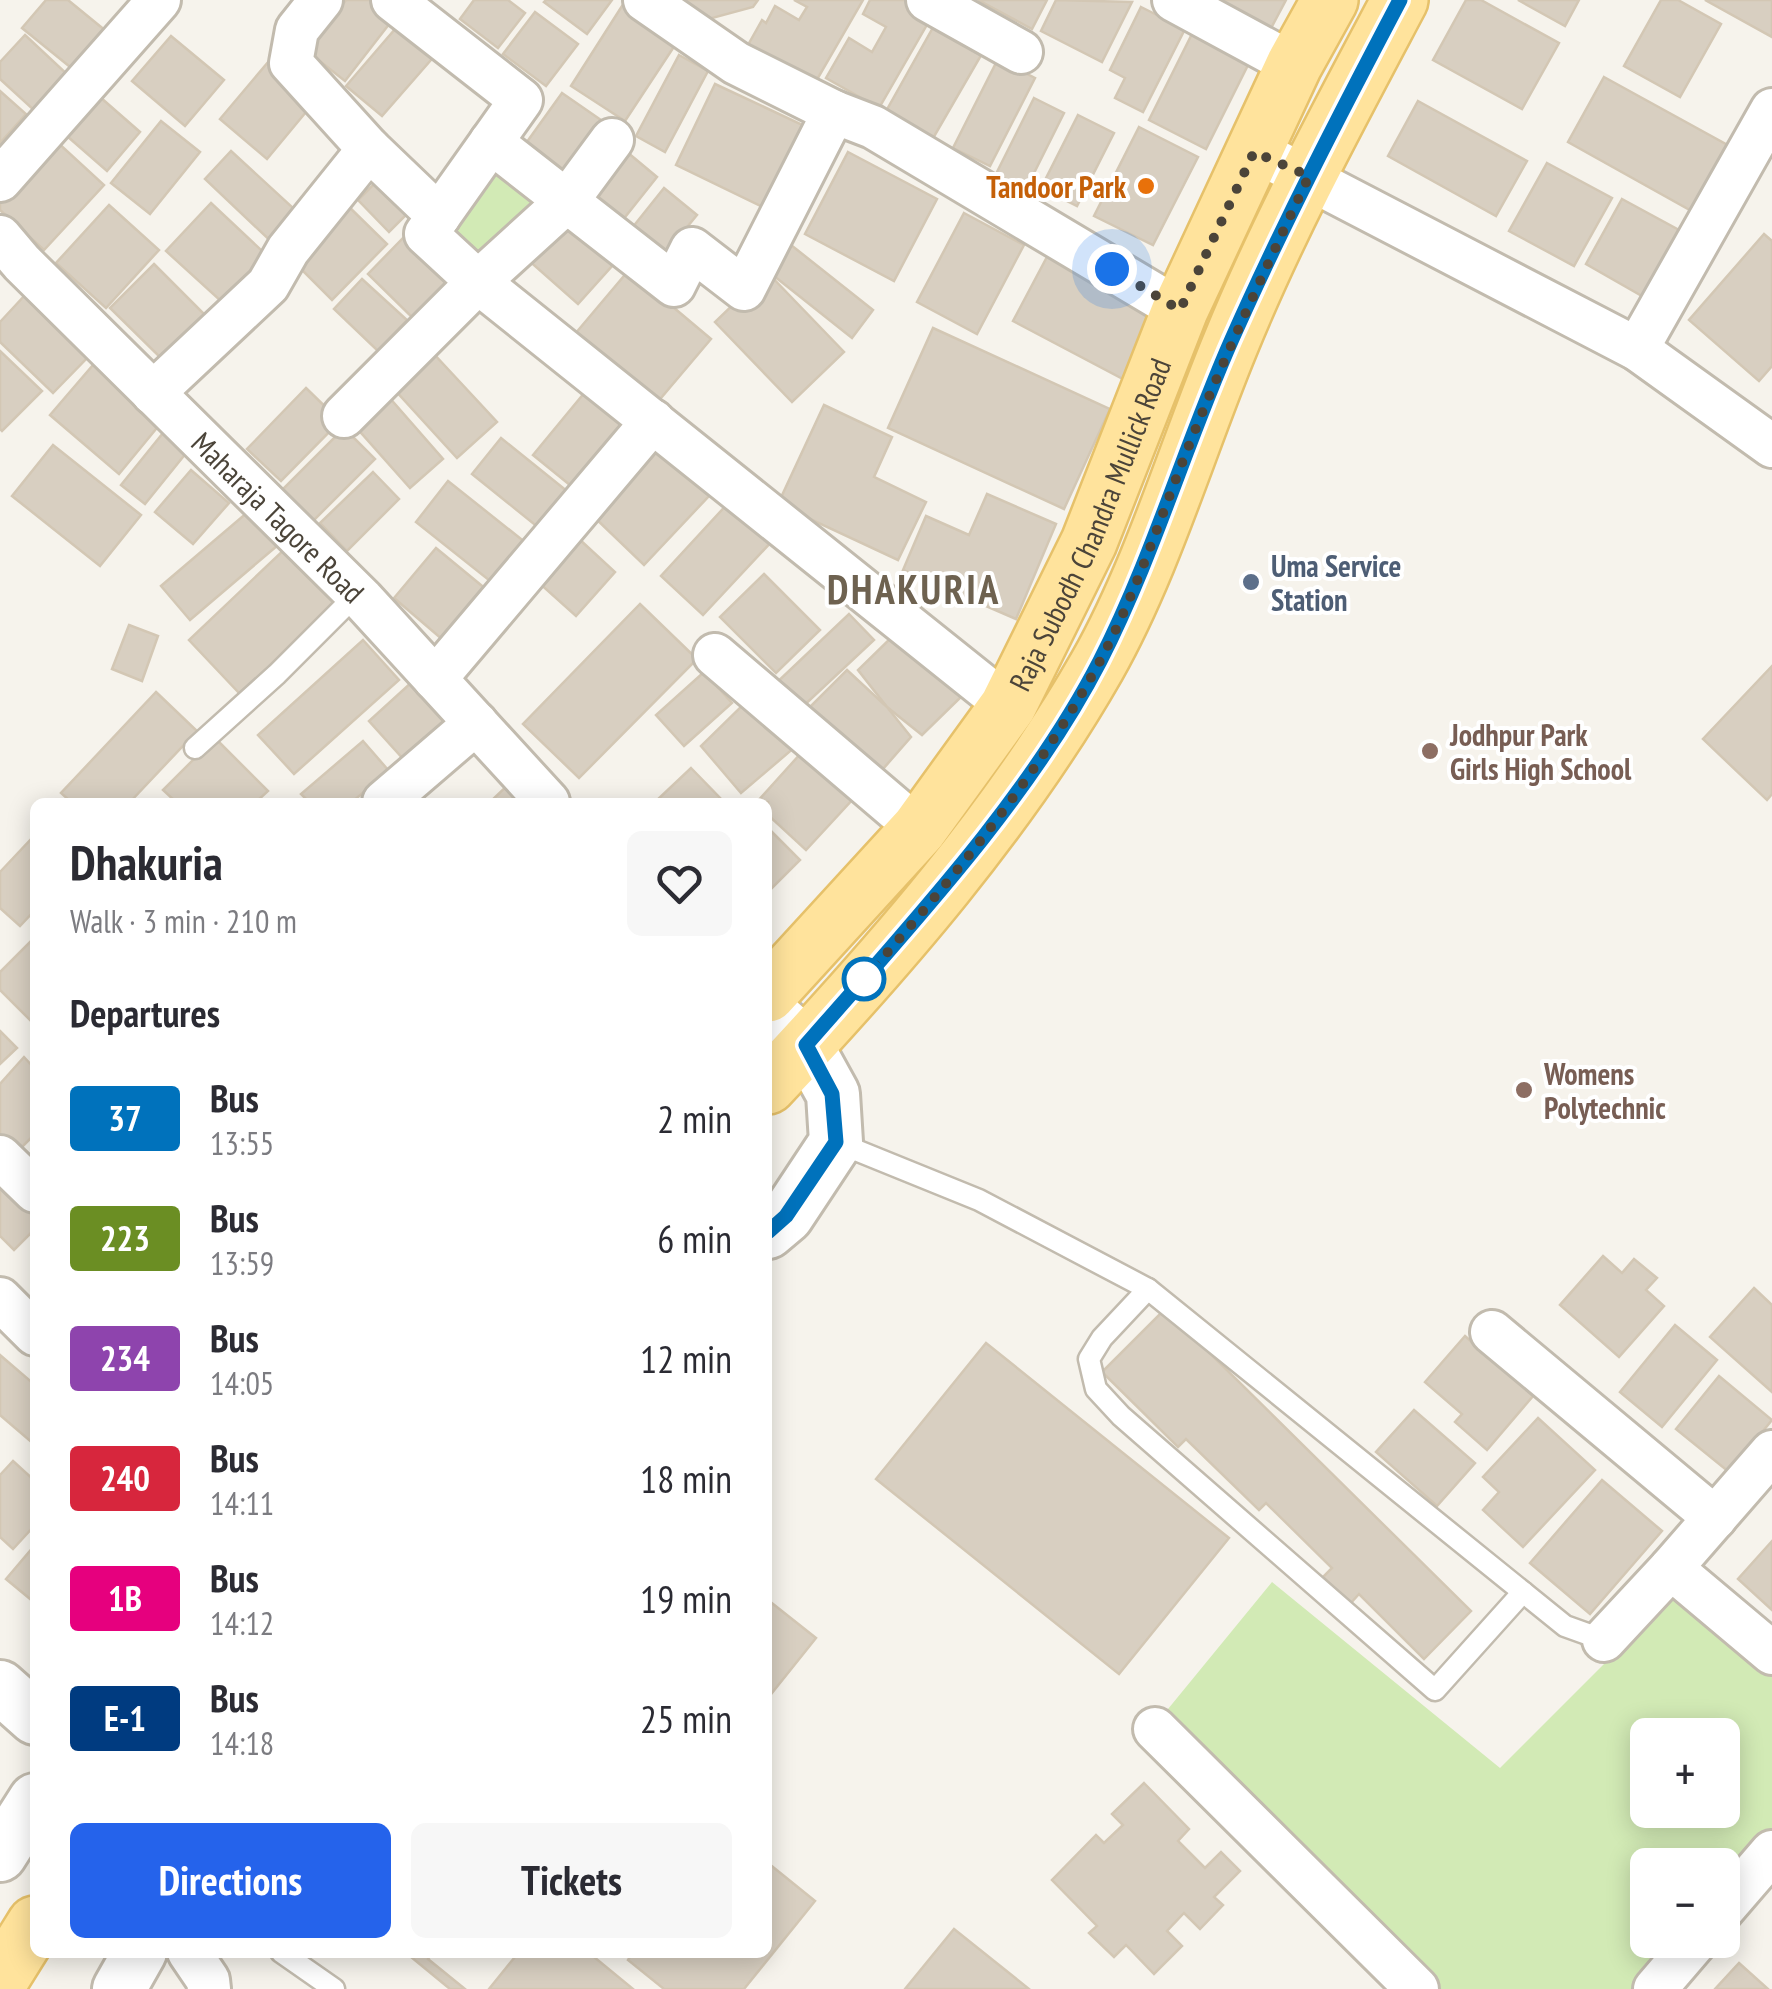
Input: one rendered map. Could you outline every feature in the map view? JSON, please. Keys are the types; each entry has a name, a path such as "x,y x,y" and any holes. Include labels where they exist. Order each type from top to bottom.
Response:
{"main road":[{"name":"Raja Subodh Chandra Mullick Road","path":"772,990 919,829 1008,706 1090,542 1180,310 1294,65 1330,0"},
{"path":"772,1074 787,1028 1002,810 1052,741 1099,662 1147,559 1232,340 1309,176 1400,0"},
{"path":"0,1980 30,1932"},
{"path":"38,1989 58,1958"}],"street":[{"path":"0,180 160,0"},
{"path":"322,0 297,30 291,62 369,148 439,216"},
{"path":"394,0 521,100 426,234 478,282 1008,706"},
{"path":"645,0 736,62 834,112 873,127 1180,310"},
{"path":"928,0 1021,52"},
{"path":"1174,0 1294,65"},
{"path":"1637,349 1772,110"},
{"path":"492,142 674,285 692,249 744,289 834,112"},
{"path":"344,416 478,282 567,201 612,140"},
{"path":"153,393 268,285 288,250 369,148"},
{"path":"1254,152 1309,176 1637,349 1772,446"},
{"name":"Maharaja Tagore Road","path":"7,262 153,393 357,594 544,798"},
{"path":"435,679 652,421"},
{"path":"714,655 919,829"},
{"path":"389,798 476,723"},
{"path":"772,1228 786,1216 836,1142 832,1094 787,1028"},
{"path":"0,1299 30,1329"},
{"path":"1492,1332 1715,1518"},
{"path":"1604,1640 1772,1452"},
{"path":"1672,1568 1772,1653"},
{"path":"0,1687 30,1714"},
{"path":"1155,1730 1418,1989"},
{"path":"0,1854 30,1808"},
{"path":"1740,1889 1772,1852"},
{"path":"119,1989 137,1958"},
{"path":"193,1958 210,1989"},
{"path":"1654,1989 1681,1958"}],"lane":[{"path":"195,748 357,594"},
{"path":"836,1142 980,1200 1148,1289 1565,1626 1604,1640"},
{"path":"1148,1289 1102,1338 1090,1359 1096,1388 1121,1416 1435,1690 1524,1592"},
{"path":"290,1958 334,1989"}],"green space":[{"path":"489,151 549,195 478,274 432,235"},
{"path":"1272,1582 1500,1768 1675,1593 1772,1677 1772,1833 1740,1872 1740,1848 1630,1848 1630,1958 1669,1958 1644,1989 1430,1989 1159,1720"}],"building":[{"path":"46,0 68,0 112,36 80,75 22,28"},
{"path":"346,0 379,0 397,14 345,81 307,51"},
{"path":"474,0 508,0 525,13 498,48 460,19"},
{"path":"546,0 612,0 587,34"},
{"path":"758,0 753,7 705,20 682,3"},
{"path":"794,0 863,0 815,83 748,45 775,6 799,20 807,7"},
{"path":"870,0 904,0 932,16 879,108 826,78 849,38 872,52 886,27 863,14"},
{"path":"978,0 1047,0 1032,29"},
{"path":"1056,0 1132,2 1102,62 1041,31"},
{"path":"1212,0 1286,0 1269,32"},
{"path":"1466,0 1481,0 1559,43 1522,109 1433,60"},
{"path":"1518,0 1579,0 1565,26"},
{"path":"1661,0 1678,0 1721,24 1680,97 1624,66"},
{"path":"1705,0 1772,0 1772,37"},
{"path":"622,6 677,42 625,121 571,86"},
{"path":"1141,7 1185,29 1143,112 1115,98 1125,78 1110,70"},
{"path":"535,12 578,44 546,86 503,54"},
{"path":"402,21 438,52 382,116 346,86"},
{"path":"935,24 983,52 932,140 885,113"},
{"path":"1193,32 1250,61 1206,149 1149,120"},
{"path":"25,35 69,76 36,112 0,79 0,62"},
{"path":"171,36 224,80 185,126 132,81"},
{"path":"679,55 708,71 665,152 636,136"},
{"path":"998,59 1035,78 990,166 953,148"},
{"path":"269,61 316,100 267,159 220,119"},
{"path":"1604,77 1733,148 1697,214 1568,142"},
{"path":"715,84 809,128 769,210 676,165"},
{"path":"0,91 26,114 0,143"},
{"path":"562,93 614,129 576,183 524,146"},
{"path":"100,97 140,132 107,171 67,136"},
{"path":"1034,98 1064,113 1026,189 996,174"},
{"path":"1418,101 1527,161 1496,216 1388,156"},
{"path":"1078,115 1114,133 1077,206 1041,188"},
{"path":"161,121 200,152 150,214 111,183"},
{"name":"Tandoor Park","path":"1139,127 1198,157 1153,245 1094,216"},
{"path":"56,141 104,185 44,250 0,210 0,201"},
{"path":"231,151 305,219 278,248 205,179"},
{"path":"627,152 657,177 618,226 587,201"},
{"path":"848,152 937,199 894,281 805,234"},
{"path":"1547,163 1612,198 1574,266 1509,231"},
{"path":"386,172 417,204 389,232 358,200"},
{"path":"664,188 697,215 656,265 624,238"},
{"path":"1622,199 1679,230 1642,296 1586,264"},
{"path":"343,201 387,244 332,300 288,256"},
{"path":"211,203 277,265 233,312 166,251"},
{"path":"109,205 159,250 106,308 56,263"},
{"path":"571,210 621,256 578,304 527,259"},
{"path":"964,213 1024,245 977,334 917,302"},
{"path":"1764,234 1772,241 1772,366 1759,381 1689,320"},
{"path":"403,238 457,292 422,327 368,274"},
{"path":"791,245 873,310 852,338 769,272"},
{"path":"1048,255 1158,313 1123,379 1013,321"},
{"path":"154,264 213,323 170,367 110,308"},
{"path":"629,270 711,339 650,411 569,341"},
{"path":"767,272 844,352 792,402 715,322"},
{"path":"362,279 407,320 378,351 334,309"},
{"path":"26,294 90,355 53,393 0,342 0,322"},
{"path":"933,328 1110,409 1064,509 888,428"},
{"path":"0,351 42,391 2,431 0,429"},
{"path":"433,353 497,422 457,458 394,389"},
{"path":"93,365 161,423 119,474 50,415"},
{"path":"590,386 638,426 581,494 533,455"},
{"path":"306,388 340,421 281,481 247,449"},
{"path":"388,396 443,459 410,488 355,426"},
{"path":"824,405 892,437 874,477 926,502 898,560 778,504"},
{"path":"344,428 375,459 313,521 282,490"},
{"path":"163,433 187,452 145,504 121,485"},
{"path":"501,438 573,496 544,532 472,474"},
{"path":"53,445 141,515 100,566 12,496"},
{"path":"659,449 709,496 644,565 594,517"},
{"path":"191,470 229,503 193,544 155,512"},
{"path":"373,472 399,499 347,551 320,523"},
{"path":"448,481 531,547 499,588 416,522"},
{"path":"987,494 1056,524 1016,619 903,570 926,516 969,535"},
{"path":"731,500 774,539 703,615 661,576"},
{"path":"249,511 278,545 190,620 161,586"},
{"path":"578,538 615,572 576,616 538,582"},
{"path":"288,546 340,599 240,694 189,640"},
{"path":"436,548 493,595 450,646 394,598"},
{"path":"764,574 820,630 776,673 720,617"},
{"path":"640,604 697,659 579,778 523,724"},
{"path":"849,614 874,640 797,712 773,686"},
{"path":"129,625 158,636 142,681 112,669"},
{"path":"898,631 962,696 922,735 887,707 858,670"},
{"path":"363,640 399,680 294,774 258,735"},
{"path":"1772,666 1772,794 1767,800 1703,739"},
{"path":"847,670 887,707 911,737 876,777 803,714"},
{"path":"704,672 732,703 684,746 656,715"},
{"path":"413,681 448,720 405,761 369,721"},
{"path":"156,692 197,731 134,798 67,798 61,793"},
{"path":"750,698 795,747 741,793 701,746"},
{"path":"215,738 268,791 260,798 172,798 163,790"},
{"path":"363,741 389,771 357,798 305,798 301,794"},
{"path":"802,752 853,799 806,850 772,819 772,798 761,798"},
{"path":"691,768 720,798 659,798"},
{"path":"511,782 527,798 494,798"},
{"path":"772,832 800,860 772,888"},
{"path":"30,840 30,915 20,926 0,908 0,872"},
{"path":"30,942 30,1020 0,990 0,972"},
{"path":"0,1031 17,1048 0,1064"},
{"path":"24,1057 30,1064 30,1139 17,1152 0,1135 0,1084"},
{"path":"0,1179 30,1208 30,1234 14,1250 0,1236"},
{"path":"1603,1256 1622,1273 1634,1259 1657,1278 1646,1290 1664,1306 1619,1357 1560,1305"},
{"path":"1754,1288 1772,1305 1772,1392 1710,1337"},
{"path":"1165,1309 1471,1611 1424,1659 1359,1594 1350,1604 1323,1577 1332,1568 1266,1503 1259,1510 1186,1439 1178,1447 1102,1372"},
{"path":"1675,1325 1717,1360 1662,1427 1620,1392"},
{"path":"1465,1336 1533,1396 1487,1450 1455,1422 1462,1414 1425,1382"},
{"path":"986,1343 1229,1538 1119,1674 876,1479"},
{"path":"0,1355 30,1381 30,1441 0,1415"},
{"path":"1719,1376 1772,1420 1729,1472 1676,1429"},
{"path":"1414,1410 1475,1463 1437,1506 1376,1452"},
{"path":"1538,1418 1595,1470 1523,1547 1483,1510 1499,1492 1483,1477"},
{"path":"13,1461 30,1476 30,1530 13,1549 0,1537 0,1475"},
{"path":"1602,1480 1662,1531 1590,1614 1530,1563"},
{"path":"1772,1541 1772,1610 1738,1579"},
{"path":"30,1551 30,1599 6,1579"},
{"path":"772,1603 816,1638 772,1693"},
{"path":"1144,1783 1189,1829 1178,1841 1205,1868 1221,1852 1240,1871 1214,1897 1223,1905 1200,1929 1184,1913 1167,1931 1182,1946 1154,1974 1126,1945 1114,1957 1089,1933 1097,1926 1052,1880 1096,1835 1104,1843 1123,1825 1112,1814"},
{"path":"772,1866 815,1901 772,1954"},
{"path":"954,1929 1029,1989 905,1989"},
{"path":"412,1958 429,1958 465,1989 450,1989"},
{"path":"514,1958 595,1958 633,1989 489,1989"},
{"path":"769,1958 744,1989 664,1989 628,1960"},
{"path":"1739,1963 1768,1989 1715,1989"}],"bus line":[{"name":"37","path":"772,1228 786,1216 836,1142 832,1094 806,1045 876,966 1002,810 1052,741 1099,662 1147,559 1232,340 1309,176 1400,0"}],"place":[{"name":"Tandoor Park","path":"1146,186"},
{"name":"Uma Service Station","path":"1251,582"},
{"name":"Jodhpur Park Girls High School","path":"1430,751"},
{"name":"Womens Polytechnic","path":"1524,1090"}],"district":[{"name":"DHAKURIA","path":"914,589"}],"route":[{"path":"864,979 1002,810 1052,741 1099,662 1147,559 1232,340 1309,176 1254,152 1180,310 1112,269"}]}
